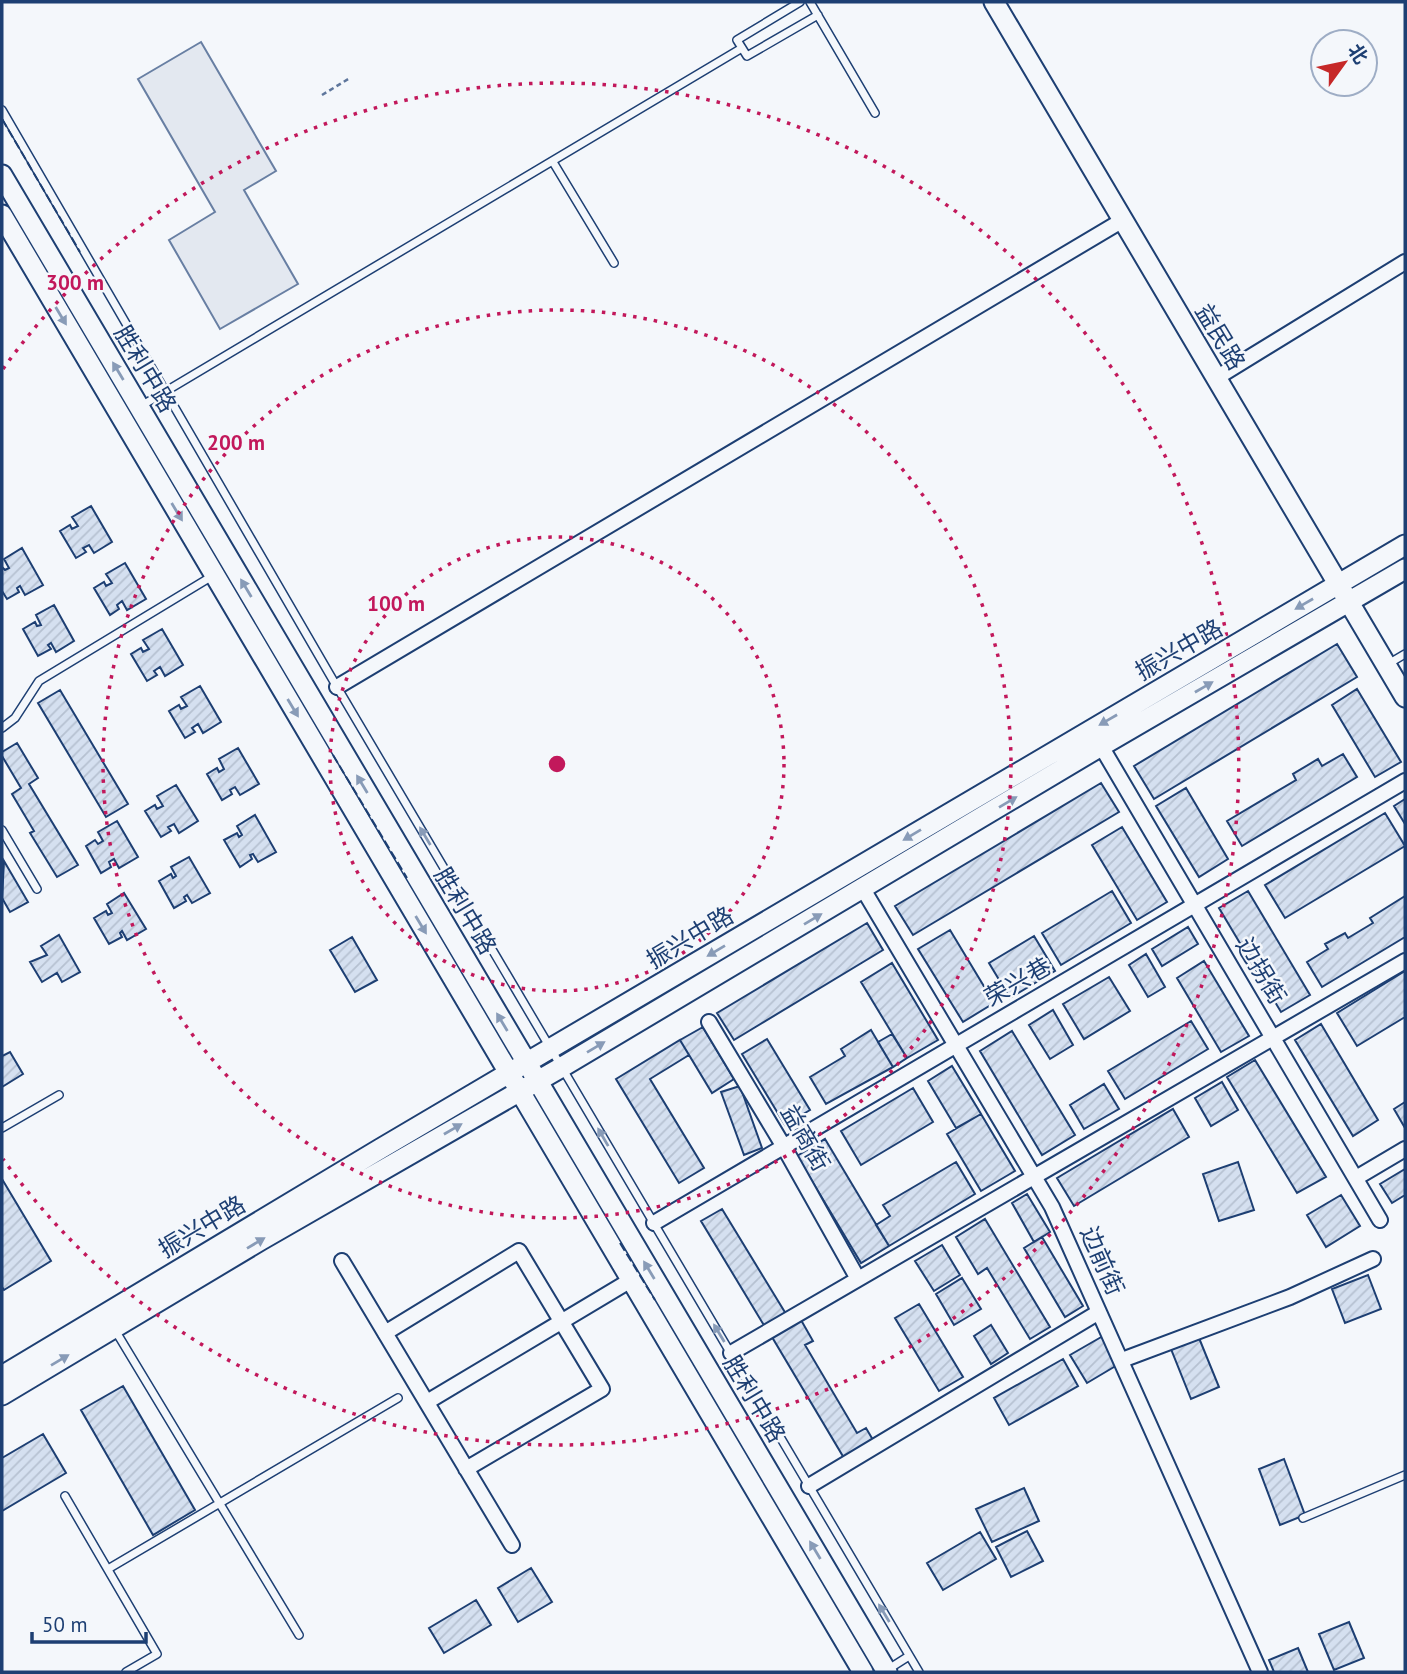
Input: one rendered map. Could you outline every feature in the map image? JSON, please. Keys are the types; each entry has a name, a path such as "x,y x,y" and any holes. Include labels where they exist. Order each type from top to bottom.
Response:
{"street":[{"name":"益民路","path":"994,2 1405,697"},
{"name":"胜利中路","path":"2,174 885,1672"},
{"name":"胜利中路","path":"2,215 863,1672"},
{"path":"337,687 1123,220"},
{"path":"1216,378 1405,262"},
{"name":"振兴中路","path":"2,1376 1405,545"},
{"name":"振兴中路","path":"2,1395 261,1240 562,1067 1101,746 1405,569"},
{"name":"边拐街","path":"1101,746 1380,1220"},
{"name":"荣兴巷","path":"654,1223 1405,781"},
{"name":"边前街","path":"863,889 1052,1207 1260,1672"},
{"path":"730,1353 1405,961"},
{"name":"益商街","path":"709,1022 784,1147 858,1279"},
{"path":"1356,1178 1405,1149"},
{"path":"385,1333 519,1251 602,1389 466,1469"},
{"path":"1122,1360 1290,1297 1373,1259"},
{"path":"342,1261 512,1545"},
{"path":"426,1402 631,1280"},
{"path":"809,1486 1100,1312"}],"lane":[{"path":"800,2 737,40 747,56 818,15"},
{"path":"810,2 875,113"},
{"path":"139,407 742,48"},
{"path":"2,110 337,687 919,1672"},
{"path":"553,162 614,263"},
{"path":"2,728 15,718 39,681 214,575"},
{"path":"1386,665 1405,654"},
{"path":"2,830 37,889"},
{"path":"2,1129 59,1095"},
{"path":"114,1327 299,1635"},
{"path":"108,1569 398,1398"},
{"path":"1303,1517 1405,1475"},
{"path":"65,1496 157,1654 126,1672"},
{"path":"885,1672 909,1656"}],"path":[{"path":"322,95 350,78"}],"shaded area":[{"path":"201,42 276,171 244,190 298,284 220,329 169,240 215,212 138,79"}],"building":[{"path":"91,506 112,542 94,553 89,545 83,548 86,552 76,558 60,531 70,525 72,529 78,526 72,517"},
{"path":"22,548 43,585 25,595 20,586 17,588 19,592 7,599 2,591 2,567 5,570 9,568 4,559"},
{"path":"125,563 146,599 127,610 122,601 117,605 119,609 110,615 94,588 104,582 106,586 112,583 106,574"},
{"path":"54,605 74,641 56,652 51,643 48,645 51,649 38,656 23,629 35,622 37,626 41,625 36,615"},
{"path":"162,629 183,665 165,676 160,667 154,671 157,675 147,681 131,654 141,648 143,652 149,649 143,640"},
{"path":"1337,644 1357,677 1154,799 1134,766"},
{"path":"200,686 221,722 203,733 198,724 192,728 195,732 185,738 169,711 179,705 181,709 187,706 181,697"},
{"path":"1357,689 1401,762 1375,777 1332,705"},
{"path":"60,690 128,804 106,817 38,703"},
{"path":"17,743 38,778 29,784 78,865 57,877 30,833 34,831 12,794 21,788 2,752"},
{"path":"238,748 259,784 240,795 235,787 230,790 232,794 222,800 207,774 217,768 219,772 224,769 219,759"},
{"path":"1343,754 1357,777 1242,846 1227,821 1296,780 1293,774 1318,759 1322,766"},
{"path":"1101,783 1119,812 913,935 895,906"},
{"path":"176,785 198,821 179,833 174,824 168,827 171,831 161,837 145,811 155,805 157,809 163,806 157,796"},
{"path":"1186,788 1228,859 1199,877 1156,806"},
{"path":"1405,799 1405,824 1394,806"},
{"path":"1385,813 1405,846 1285,918 1265,885"},
{"path":"255,815 276,852 258,862 253,854 250,855 252,859 240,867 224,840 237,833 239,837 242,835 237,826"},
{"path":"117,821 138,857 119,868 114,859 109,862 111,867 101,873 86,846 95,840 98,844 103,841 98,832"},
{"path":"1122,827 1167,902 1137,920 1092,845"},
{"path":"189,857 210,893 192,903 187,895 184,897 186,901 174,908 159,881 171,874 173,878 176,876 171,867"},
{"path":"4,861 28,902 10,912 2,898"},
{"path":"1112,891 1131,923 1061,965 1042,933"},
{"path":"1248,891 1310,995 1281,1012 1219,908"},
{"path":"124,893 146,929 127,940 122,931 122,937 109,944 94,918 106,911 108,915 112,913 107,904"},
{"path":"1405,896 1405,937 1322,987 1307,962 1328,949 1325,944 1345,933 1348,938 1373,923 1370,918"},
{"path":"867,923 883,950 734,1040 717,1013"},
{"path":"1188,927 1198,944 1162,966 1152,949"},
{"path":"950,930 994,1003 963,1022 918,949"},
{"path":"59,935 80,972 62,982 57,973 42,982 30,962 47,955 41,946"},
{"path":"1034,936 1055,971 1010,998 989,963"},
{"path":"352,937 377,980 355,992 330,950"},
{"path":"1146,954 1165,987 1148,997 1129,965"},
{"path":"1204,961 1249,1036 1221,1052 1177,978"},
{"path":"892,963 938,1040 907,1058 861,982"},
{"path":"1405,971 1405,1017 1357,1046 1337,1013"},
{"path":"1109,977 1130,1011 1084,1039 1063,1004"},
{"path":"1053,1010 1073,1045 1050,1059 1029,1025"},
{"path":"1191,1021 1208,1049 1125,1099 1108,1071"},
{"path":"1321,1024 1378,1120 1353,1136 1295,1040"},
{"path":"703,1027 734,1079 712,1093 680,1040"},
{"path":"871,1030 893,1067 826,1104 810,1077 845,1056 841,1049"},
{"path":"1012,1031 1075,1135 1042,1155 980,1051"},
{"path":"892,1034 907,1058 893,1067 878,1042"},
{"path":"767,1039 810,1110 785,1125 742,1054"},
{"path":"680,1040 689,1055 650,1079 704,1168 679,1183 616,1079"},
{"path":"10,1052 23,1074 2,1087 2,1056"},
{"path":"1255,1060 1326,1177 1297,1193 1227,1077"},
{"path":"952,1066 981,1114 956,1128 928,1081"},
{"path":"1222,1082 1238,1110 1211,1126 1195,1098"},
{"path":"1104,1084 1119,1109 1084,1129 1070,1105"},
{"path":"740,1086 762,1148 744,1155 721,1092"},
{"path":"913,1088 933,1122 861,1165 841,1131"},
{"path":"1405,1102 1405,1128 1394,1109"},
{"path":"1173,1109 1189,1137 1074,1206 1057,1178"},
{"path":"981,1114 1015,1171 981,1191 947,1134"},
{"path":"825,1139 889,1246 861,1263 797,1156"},
{"path":"956,1162 975,1194 889,1246 876,1225 890,1216 883,1205"},
{"path":"1238,1162 1254,1210 1219,1221 1203,1174"},
{"path":"1405,1169 1405,1195 1392,1203 1380,1184"},
{"path":"2,1179 51,1261 4,1290 2,1287"},
{"path":"1027,1194 1050,1232 1034,1242 1012,1203"},
{"path":"1341,1195 1360,1226 1326,1247 1307,1215"},
{"path":"722,1209 786,1314 765,1327 701,1221"},
{"path":"985,1219 1050,1327 1030,1339 987,1268 978,1274 956,1237"},
{"path":"1042,1237 1083,1306 1065,1317 1024,1248"},
{"path":"942,1245 960,1275 934,1291 915,1261"},
{"path":"1368,1275 1381,1309 1345,1323 1332,1289"},
{"path":"962,1278 981,1309 954,1325 936,1294"},
{"path":"919,1304 963,1377 939,1391 895,1318"},
{"path":"801,1320 813,1341 805,1345 857,1433 866,1428 873,1440 844,1458 772,1337"},
{"path":"991,1325 1008,1353 991,1364 974,1336"},
{"path":"1103,1336 1119,1364 1087,1383 1070,1355"},
{"path":"1199,1338 1219,1387 1191,1399 1171,1349"},
{"path":"1063,1359 1078,1386 1009,1425 994,1398"},
{"path":"123,1386 195,1510 153,1535 81,1410"},
{"path":"43,1434 66,1473 2,1511 2,1458"},
{"path":"1284,1459 1305,1515 1280,1525 1259,1469"},
{"path":"1024,1488 1039,1521 992,1542 976,1509"},
{"path":"1027,1531 1043,1561 1011,1577 996,1547"},
{"path":"980,1532 996,1559 943,1590 927,1563"},
{"path":"531,1568 552,1602 518,1622 498,1588"},
{"path":"476,1600 491,1625 444,1653 429,1628"},
{"path":"1349,1622 1364,1658 1334,1670 1319,1634"},
{"path":"1298,1648 1308,1672 1274,1672 1269,1660"}],"fence":[{"path":"2,119 80,252"},
{"path":"333,755 407,878"},
{"path":"620,1243 655,1300"}]}
